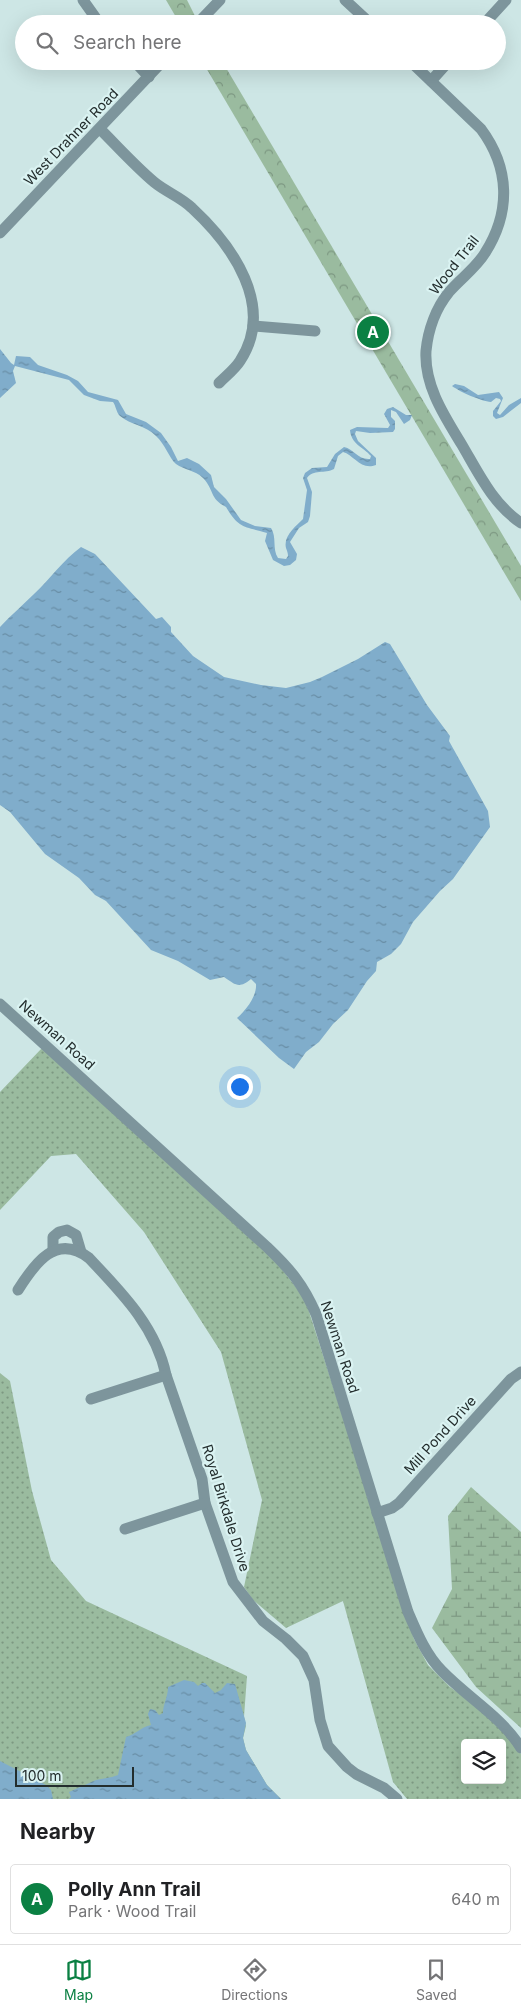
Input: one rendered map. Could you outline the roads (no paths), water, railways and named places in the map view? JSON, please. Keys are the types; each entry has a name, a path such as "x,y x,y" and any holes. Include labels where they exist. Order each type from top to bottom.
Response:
{"street":[{"path":"83,0 94,15"},
{"path":"206,15 220,0"},
{"path":"345,0 361,15"},
{"path":"492,15 506,0"},
{"path":"142,70 149,77"},
{"name":"West Drahner Road","path":"0,233 155,70"},
{"name":"Wood Trail","path":"419,70 475,123 490,142 503,176 502,216 485,253 441,303 431,327 426,352 429,381 442,412 500,506 521,523"},
{"path":"430,81 440,70"},
{"path":"100,129 153,181 191,207 235,258 247,282 252,303 253,326 248,346 240,362 219,383"},
{"path":"253,326 315,331"},
{"name":"Newman Road","path":"0,1004 290,1269 307,1292 316,1314 408,1612 429,1656 457,1686 492,1714 507,1729 521,1748"},
{"name":"Royal Birkdale Drive","path":"18,1290 38,1263 53,1250 53,1237 58,1232 67,1230 76,1235 80,1252 109,1279 139,1315 158,1347 166,1376 202,1479 206,1503 233,1582 257,1615 303,1656 309,1667 316,1691 320,1720 328,1746 356,1774 384,1788 397,1799"},
{"path":"53,1250 70,1249 80,1252"},
{"name":"Mill Pond Drive","path":"377,1513 392,1508 398,1503 512,1379 521,1372"},
{"path":"91,1400 166,1376"},
{"path":"125,1529 206,1503"}],"water":[{"path":"0,349 14,365 16,356 30,357 38,365 78,381 88,392 118,400 126,414 146,422 161,433 178,461 187,458 199,464 211,475 214,487 226,499 241,520 255,526 271,528 278,558 286,559 288,556 286,539 303,519 307,490 303,478 305,473 312,468 327,467 335,454 344,447 362,458 370,459 371,456 353,439 350,430 357,427 388,428 390,425 384,414 387,409 393,407 406,415 412,415 410,420 404,424 396,412 391,410 391,417 395,421 393,432 370,433 356,431 355,434 358,441 376,458 376,465 366,466 343,452 338,456 334,469 312,473 307,478 312,492 310,516 308,522 299,528 290,542 297,554 296,560 290,565 284,566 273,560 265,541 267,533 239,523 226,507 217,501 203,478 197,473 176,464 152,432 120,416 113,402 100,401 84,395 69,380 15,366 13,371 16,383 0,398"},
{"path":"455,384 464,386 478,395 499,392 503,398 497,413 500,415 509,405 521,398 521,403 503,417 496,419 493,416 493,411 501,401 500,399 496,398 491,402 482,400 452,386"},
{"path":"81,547 95,554 156,619 162,617 171,627 171,632 193,656 224,677 286,688 322,677 358,659 385,642 390,644 427,705 450,736 449,741 488,811 490,827 453,879 413,922 401,944 391,954 377,962 376,971 348,1010 333,1024 319,1042 306,1052 294,1069 279,1058 237,1018 247,1007 255,993 256,984 251,979 240,985 224,977 210,980 178,961 151,950 106,901 95,895 79,878 45,854 10,812 0,805 0,627"},
{"path":"184,1680 194,1682 198,1686 205,1683 215,1693 221,1690 227,1683 235,1684 246,1723 243,1738 246,1750 267,1785 281,1799 69,1799 71,1797 69,1792 96,1780 118,1775 126,1737 151,1725 148,1714 150,1709 155,1710 159,1715 163,1713 168,1687"},
{"path":"0,1761 46,1785 51,1790 53,1799 0,1799"}],"place":[{"name":"Polly Ann Trail","path":"373,332"}]}
